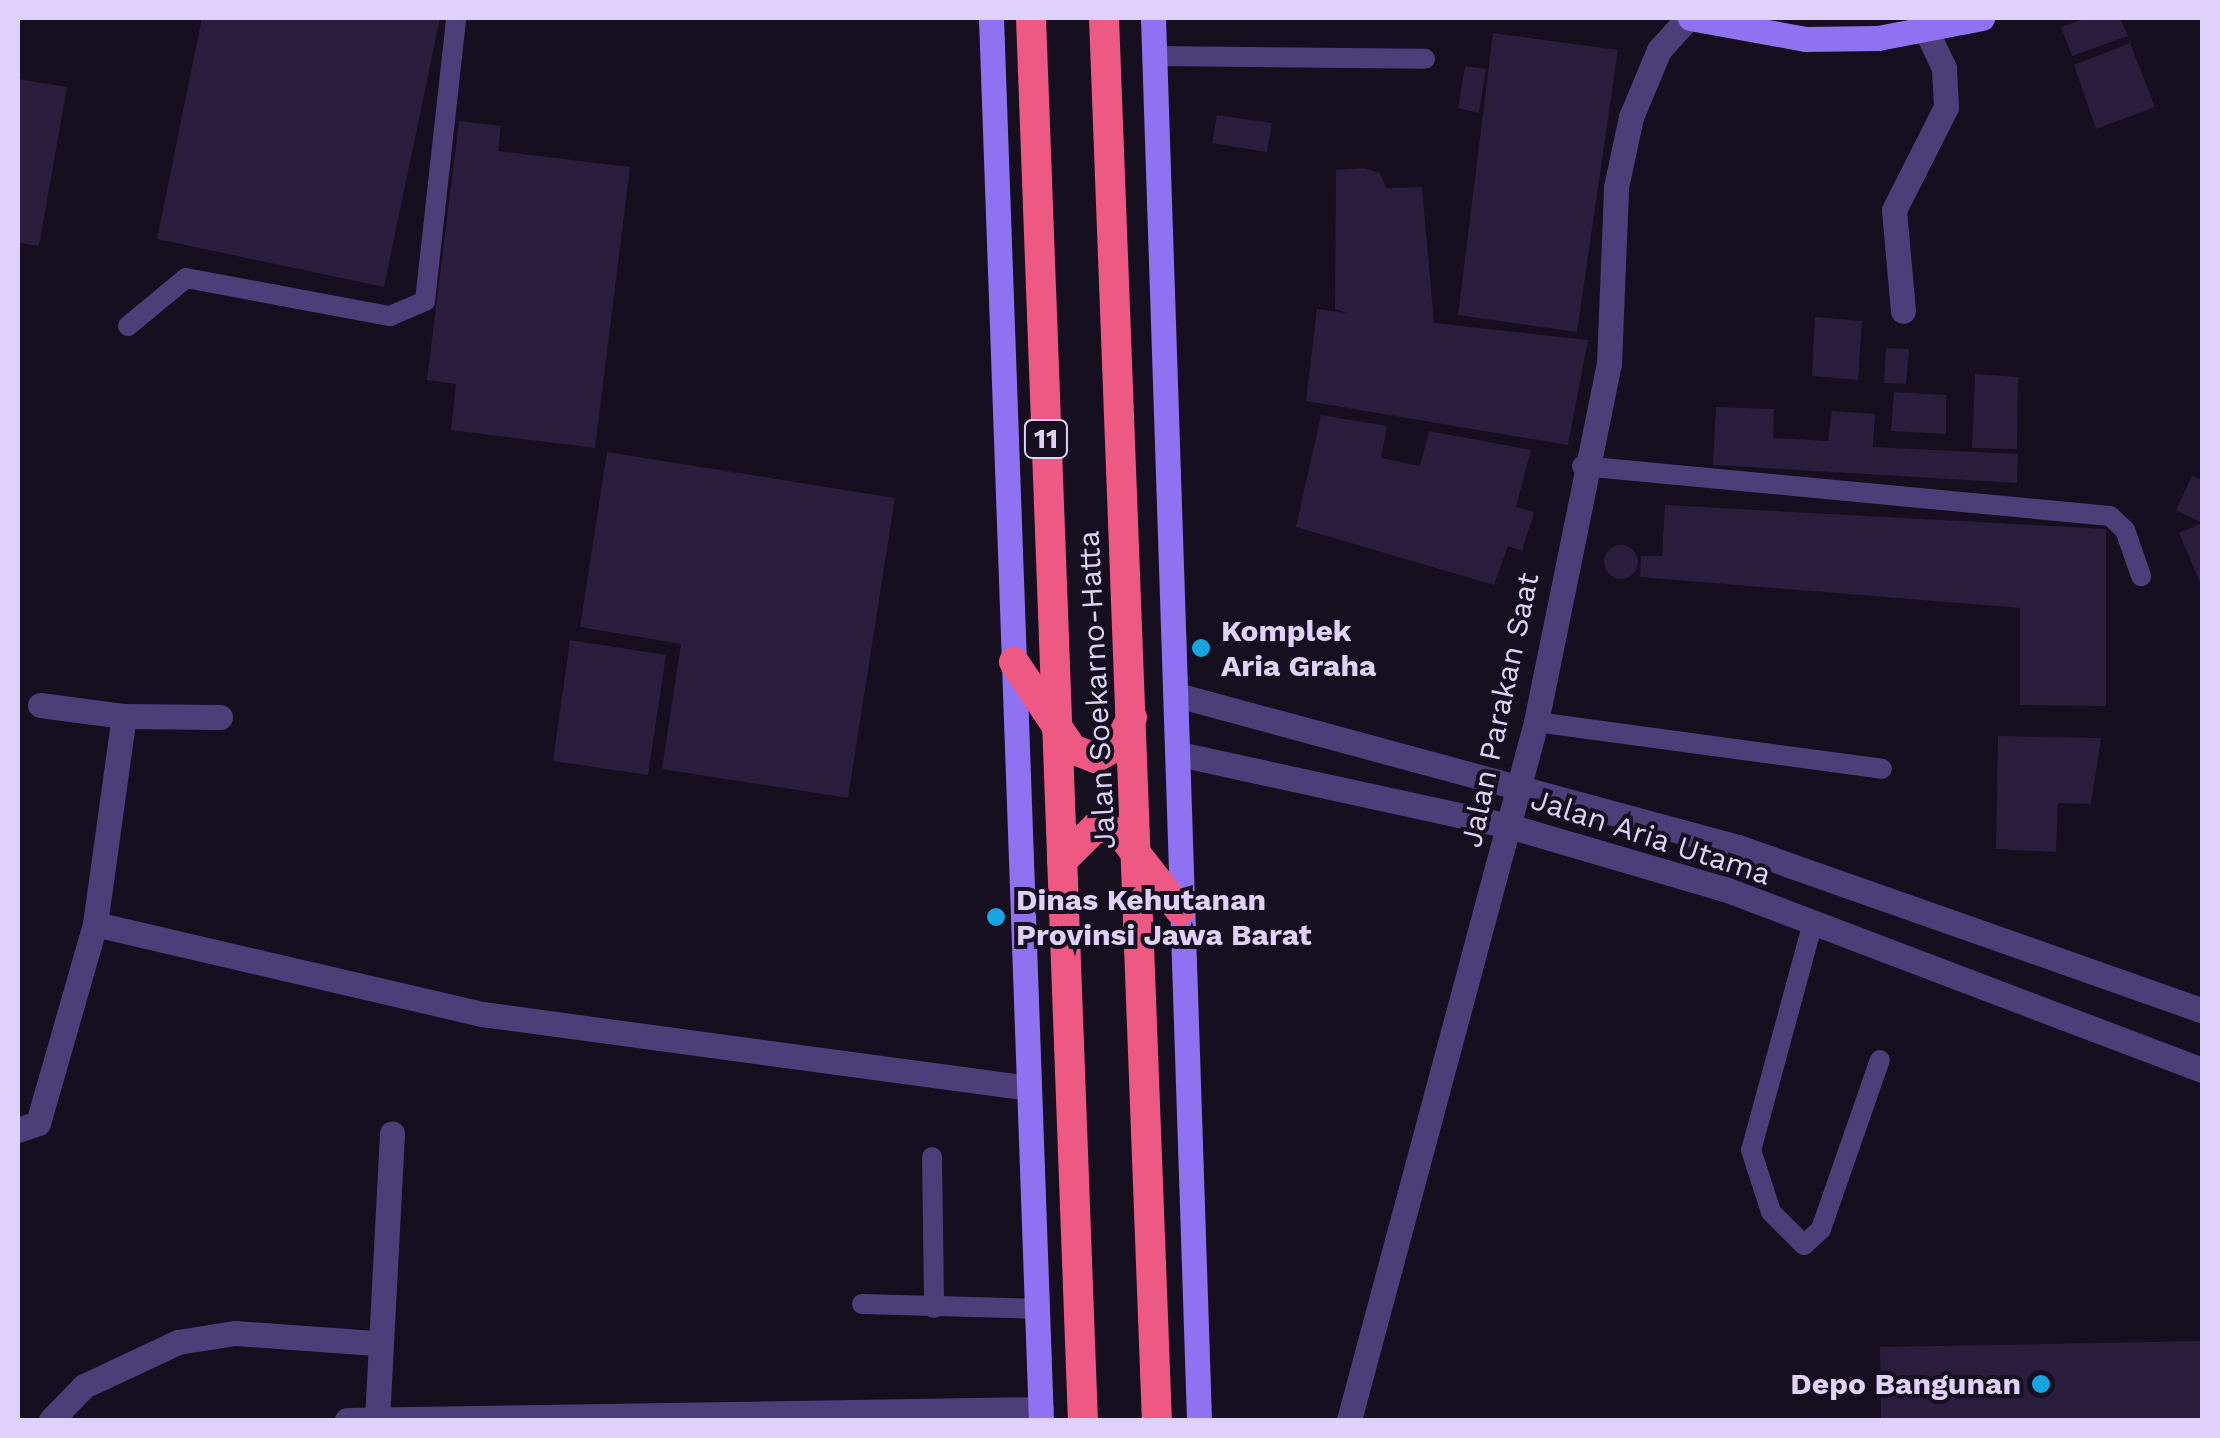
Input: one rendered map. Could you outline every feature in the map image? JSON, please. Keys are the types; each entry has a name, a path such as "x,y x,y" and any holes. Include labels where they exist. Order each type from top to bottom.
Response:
{"highway":[{"name":"Jalan Soekarno-Hatta","path":"1031,18 1084,1420"},
{"name":"Jalan Soekarno-Hatta","path":"1104,18 1139,854 1157,1420"},
{"path":"1014,662 1072,749 1096,758 1117,746 1132,718"},
{"path":"1062,860 1097,826 1120,833 1180,910"},
{"path":"1156,1370 1176,1420"}],"main road":[{"path":"991,18 1041,1415"},
{"path":"1154,18 1199,1420"},
{"path":"1689,18 1806,39 1926,30 1982,18"}],"street":[{"name":"Jalan Parakan Saat","path":"1349,1420 1536,722 1582,466 1609,364 1616,187 1631,117 1659,50 1689,18"},
{"path":"1903,312 1894,210 1946,107 1944,68 1926,30"},
{"name":"Jalan Aria Utama","path":"1177,694 1738,846 2202,1010"},
{"path":"40,704 124,716 220,717"},
{"path":"18,1130 38,1123 95,924 124,716"},
{"name":"Jalan Aria Utama","path":"1179,754 1509,826 1726,889 1812,926 2202,1070"},
{"path":"1726,889 1738,846"},
{"path":"95,924 482,1014 1029,1088"},
{"path":"376,1419 375,1343 392,1133"},
{"path":"51,1420 84,1386 178,1342 235,1334 375,1343"},
{"path":"347,1420 1041,1415"}],"lane":[{"path":"128,326 186,278 390,316 425,301 456,18"},
{"path":"1155,56 1425,59"},
{"path":"1582,466 2110,516 2125,530 2141,576"},
{"path":"1536,722 1882,769"},
{"path":"1812,926 1751,1150 1771,1212 1804,1245 1820,1229 1880,1060"},
{"path":"932,1157 934,1308"},
{"path":"862,1304 1036,1309"}],"building":[{"path":"202,18 440,18 384,287 157,239"},
{"path":"2087,18 2120,18 2128,36 2072,56 2061,27"},
{"path":"1493,33 1618,50 1577,332 1458,315"},
{"path":"2130,43 2155,107 2096,129 2074,65"},
{"path":"1465,66 1486,69 1479,113 1458,108"},
{"path":"18,79 67,87 39,246 18,243"},
{"path":"1217,115 1272,123 1267,152 1212,143"},
{"path":"459,121 501,126 498,151 630,167 595,448 451,430 456,384 427,380"},
{"path":"1364,168 1380,173 1386,188 1422,187 1434,323 1588,340 1568,445 1306,401 1317,309 1347,313 1335,309 1336,170"},
{"path":"1815,317 1862,321 1858,380 1812,376"},
{"path":"1886,348 1909,349 1906,384 1884,383"},
{"path":"1975,374 2018,377 2017,449 1972,448"},
{"path":"1894,392 1946,395 1946,434 1891,431"},
{"path":"1716,407 1774,409 1773,438 1828,441 1832,411 1875,414 1873,447 2018,454 2017,483 1713,465"},
{"path":"1321,415 1387,426 1381,458 1420,466 1429,431 1531,450 1516,507 1534,512 1522,551 1508,546 1494,585 1296,527"},
{"path":"607,452 895,498 848,798 662,769 681,644 580,627"},
{"path":"2192,476 2202,480 2200,522 2176,510"},
{"path":"1665,505 2106,529 2106,706 2020,705 2020,608 1640,577 1641,556 1662,556"},
{"path":"2202,523 2202,587 2179,533"},
{"path":"1621,545 1633,550 1638,562 1633,574 1621,579 1609,574 1604,562 1609,550"},
{"path":"570,640 666,655 648,775 553,761"},
{"path":"1998,736 2101,738 2091,804 2058,803 2056,852 1996,849"},
{"name":"Depo Bangunan","path":"2202,1341 2202,1420 1881,1420 1880,1347"}],"place":[{"name":"Komplek Aria Graha","path":"1201,648"},
{"name":"Dinas Kehutanan Provinsi Jawa Barat","path":"996,917"},
{"name":"Depo Bangunan","path":"2041,1384"}]}
